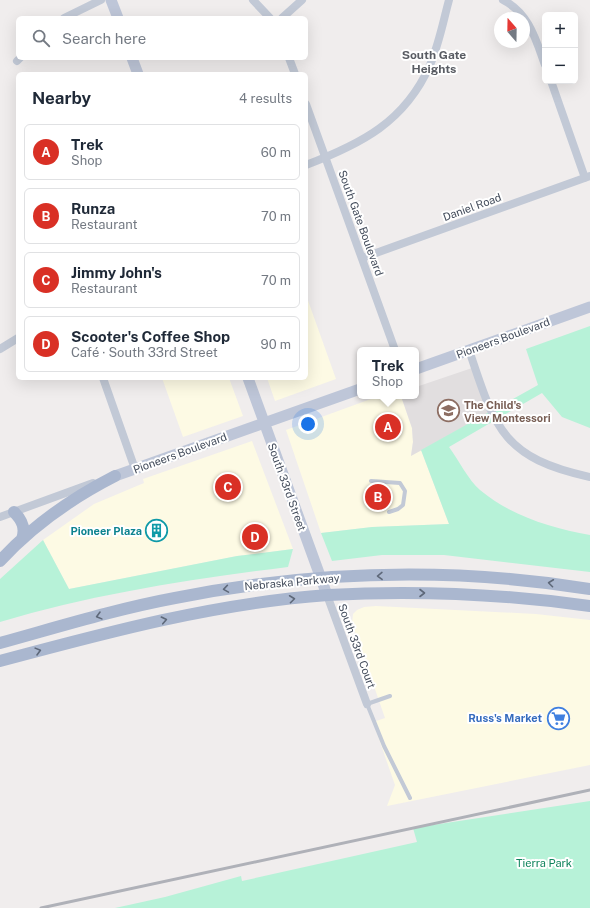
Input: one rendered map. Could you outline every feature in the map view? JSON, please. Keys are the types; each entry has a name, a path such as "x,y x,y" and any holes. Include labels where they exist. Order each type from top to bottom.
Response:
{"main road":[{"path":"111,0 117,16"},
{"path":"133,60 137,72"},
{"name":"Pioneers Boulevard","path":"419,368 590,307"},
{"name":"South 33rd Street","path":"249,380 327,595"},
{"name":"Pioneers Boulevard","path":"115,476 357,390"},
{"path":"0,558 62,507 92,488 115,476"},
{"path":"14,512 22,522 24,533 22,539"},
{"path":"0,561 11,549"},
{"name":"Nebraska Parkway","path":"0,643 111,612 176,598 231,588 320,578 380,576 483,577 590,589"},
{"name":"Nebraska Parkway","path":"0,661 112,631 172,618 236,606 327,595 395,593 486,595 590,606"}],"street":[{"path":"68,16 101,0"},
{"path":"253,0 268,16"},
{"path":"284,16 302,0"},
{"path":"308,164 355,145 370,136 400,111 422,81 434,54 449,0"},
{"path":"503,0 515,8 530,26 542,57"},
{"path":"290,60 294,72"},
{"path":"552,84 588,177"},
{"name":"South Gate Boulevard","path":"308,109 394,347"},
{"name":"Daniel Road","path":"362,258 588,177"},
{"path":"0,349 16,339"},
{"path":"469,350 494,420 512,443 538,461 590,478"},
{"path":"104,380 135,469"},
{"name":"Pioneers Boulevard","path":"0,517 115,476"},
{"name":"South 33rd Court","path":"327,595 367,704"}],"lane":[{"path":"371,481 400,482 405,492 403,504 398,509 389,512"},
{"path":"390,696 367,704 384,746 410,798"}],"shaded area":[{"path":"308,301 336,379 275,401 268,380 308,380"},
{"name":"The Child's View Montessori","path":"475,367 491,412 411,456 413,442 412,428 402,399 419,399 419,386"},
{"path":"163,380 230,380 243,416 183,437"},
{"path":"371,399 402,399 412,428 413,442 411,455 421,450 449,524 372,527 321,533 286,430"},
{"path":"252,441 293,549 237,556 69,589 43,540 94,504 144,483 143,479"},
{"path":"376,606 536,614 590,620 590,765 387,806 395,785 373,722 385,718 352,623 353,614 357,610 364,607"}],"green space":[{"path":"590,326 590,428 562,417 542,393 449,447 476,486 492,499 532,520 561,529 590,535 590,572 444,555 382,555 332,561 321,533 372,527 449,524 421,450 538,385 526,349"},
{"path":"43,540 69,589 237,556 293,549 288,567 143,588 71,603 0,622 0,579"},
{"name":"Tierra Park","path":"590,801 590,908 115,908 165,897 241,876 242,881 417,842 413,828"}],"railway":[{"path":"41,908 590,790"}],"place":[{"name":"The Child's View Montessori","path":"448,411"},
{"name":"Trek","path":"388,427"},
{"name":"Jimmy John's","path":"228,487"},
{"name":"Runza","path":"378,497"},
{"name":"Pioneer Plaza","path":"157,531"},
{"name":"Scooter's Coffee Shop","path":"255,537"},
{"name":"Russ's Market","path":"558,718"}],"district":[{"name":"South Gate Heights","path":"434,62"}]}
